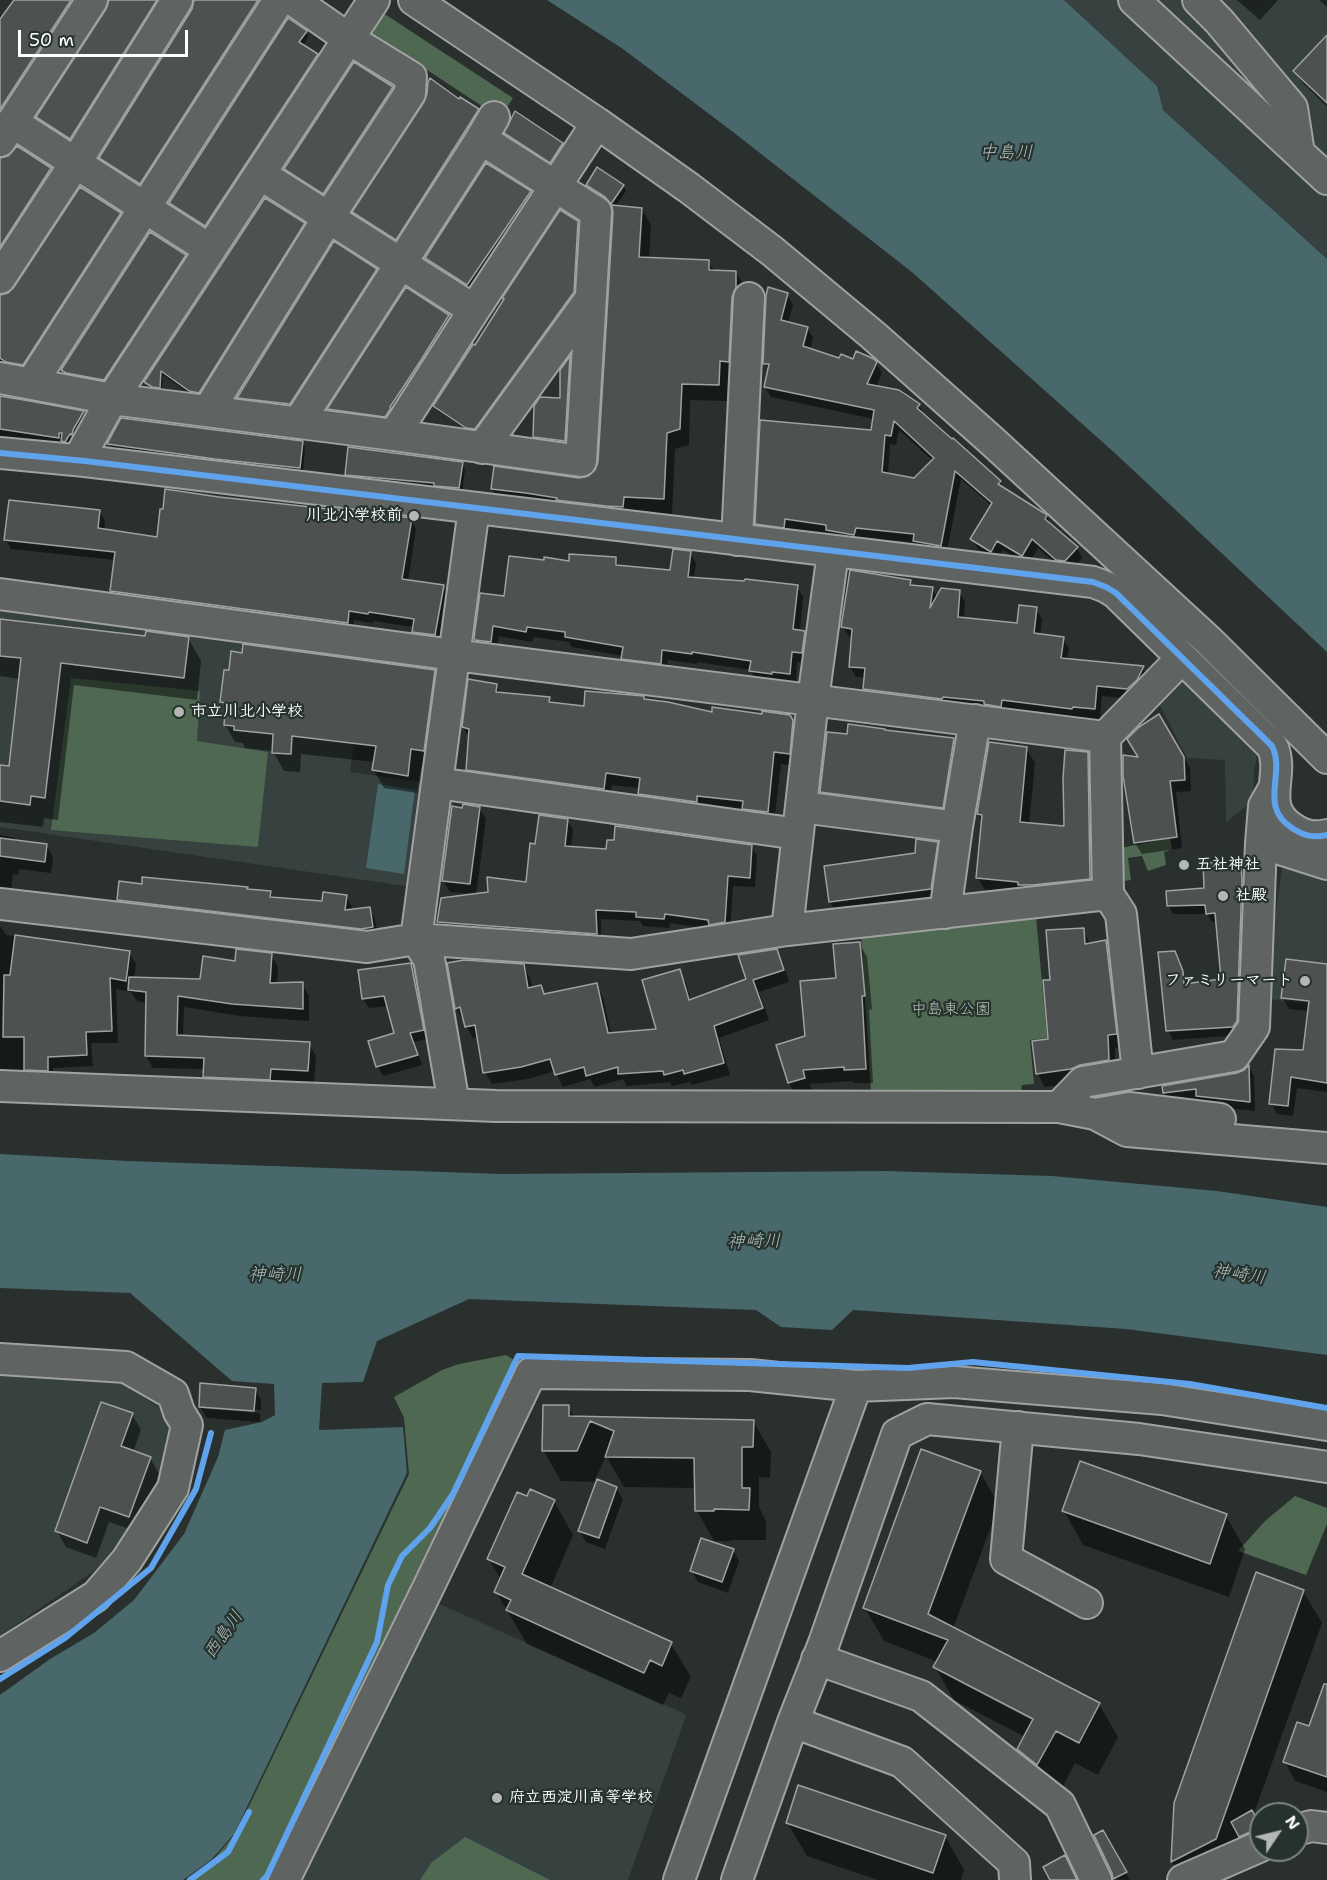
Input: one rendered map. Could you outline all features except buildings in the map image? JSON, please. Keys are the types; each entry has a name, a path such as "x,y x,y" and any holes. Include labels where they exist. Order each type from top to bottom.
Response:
{"street":[{"path":"92,0 6,131 76,162 209,249"},
{"path":"0,278 76,162 177,0"},
{"path":"31,384 279,0"},
{"path":"208,411 328,218 410,93 411,77 349,39 293,0"},
{"path":"78,460 112,399 374,0"},
{"path":"414,0 689,188 763,244 874,336 1210,642 1327,758"},
{"path":"1134,0 1327,179"},
{"path":"1198,0 1219,21 1292,108 1299,153"},
{"path":"394,435 597,123"},
{"path":"0,378 112,399 581,460 596,212 555,186 487,128 298,423"},
{"path":"260,174 474,310"},
{"path":"482,448 591,298"},
{"path":"737,540 749,298"},
{"path":"0,453 78,460 833,552 1076,578 1093,582 1116,593 1272,746 1276,759 1273,790 1277,813 1287,825 1302,835 1326,842"},
{"path":"454,1104 429,959 416,939 474,508"},
{"path":"787,930 813,700 833,552"},
{"path":"0,594 454,656 1104,737"},
{"path":"1138,1073 1121,915 1108,894 1104,737 1182,658"},
{"path":"945,913 975,720"},
{"path":"437,783 800,820 957,827"},
{"path":"1059,1107 1083,1082 1234,1056 1254,1027 1261,843 1264,806 1273,790"},
{"path":"1261,843 1326,842"},
{"path":"0,904 367,947 416,939 631,954 787,930 1108,894"},
{"path":"0,1086 495,1106 1059,1107 1095,1114 1127,1131 1322,1142"},
{"path":"0,1359 126,1367 173,1394 186,1425 173,1488 127,1560 96,1596 0,1656"},
{"path":"284,1880 424,1597 531,1373 750,1375 856,1386 954,1382 1162,1399 1327,1425"},
{"path":"680,1880 856,1386"},
{"path":"737,1880 897,1434 927,1419 1139,1439 1327,1467"},
{"path":"1018,1427 1006,1558 1087,1603"},
{"path":"817,1659 921,1696 1060,1805 1096,1880"},
{"path":"793,1722 902,1762 1014,1863 1015,1880"},
{"path":"1309,1827 1327,1828"},
{"path":"1183,1880 1249,1851"}],"shaded area":[{"path":"1064,0 1327,0 1327,259 1163,110 1157,86"},
{"name":"市立川北小学校","path":"0,604 366,653 350,772 426,783 412,887 0,827"},
{"path":"1181,675 1259,744 1254,772 1253,801 1226,822 1225,760 1187,758 1157,700"},
{"path":"1284,856 1327,873 1327,1006 1270,999 1269,958"},
{"path":"0,1366 58,1377 125,1384 160,1408 168,1425 170,1442 158,1479 142,1515 116,1552 91,1573 0,1636"},
{"name":"府立西淀川高等学校","path":"433,1601 686,1716 628,1880 299,1880"}],"green space":[{"path":"380,11 513,98 500,118 368,31"},
{"path":"71,678 200,691 197,741 268,752 258,847 51,830"},
{"path":"1170,838 1172,849 1164,852 1166,865 1148,871 1142,856 1128,858 1131,880 1117,882 1116,849"},
{"name":"中島東公園","path":"1036,916 1047,1038 1030,1040 1034,1084 1022,1085 1020,1096 871,1091 861,935"},
{"path":"506,1355 522,1365 271,1880 186,1880 212,1861 236,1833 409,1474 404,1418 394,1397 442,1370 459,1364"},
{"path":"1295,1496 1327,1508 1327,1524 1306,1575 1238,1551 1265,1521"},
{"path":"465,1837 550,1880 420,1880 431,1863"}],"water":[{"name":"中島川","path":"547,0 1064,0 1157,86 1163,110 1327,259 1327,652 1117,455 913,273 623,49"},
{"path":"378,784 415,790 404,874 366,868"},
{"name":"神崎川","path":"0,1154 128,1161 501,1174 885,1171 1052,1176 1217,1191 1327,1207 1327,1355 1126,1329 853,1310 832,1330 781,1327 756,1310 469,1299 377,1341 363,1382 322,1383 319,1430 403,1427 407,1473 234,1834 211,1860 183,1880 0,1880 0,1695 50,1659 94,1633 134,1600 184,1534 218,1457 225,1430 262,1422 275,1415 274,1384 232,1381 130,1293 0,1288"}],"cycle path":[{"path":"0,453 85,461 1093,582 1116,593 1272,746 1276,768 1274,800 1276,810 1282,819 1305,835 1327,835"},
{"path":"263,1880 267,1876 377,1642 388,1585 402,1556 430,1528 453,1494 518,1356 908,1368 973,1362 1190,1384 1327,1408"},
{"path":"0,1679 65,1638 151,1568 196,1489 211,1433"},
{"path":"190,1880 228,1852 249,1812"}],"place":[{"name":"川北小学校前","path":"414,516"},
{"name":"市立川北小学校","path":"179,712"},
{"name":"五社神社","path":"1184,865"},
{"name":"社殿","path":"1223,896"},
{"name":"ファミリーマート","path":"1305,981"},
{"name":"府立西淀川高等学校","path":"497,1798"}],"water label":[{"name":"西島川","path":"224,1635"}]}
